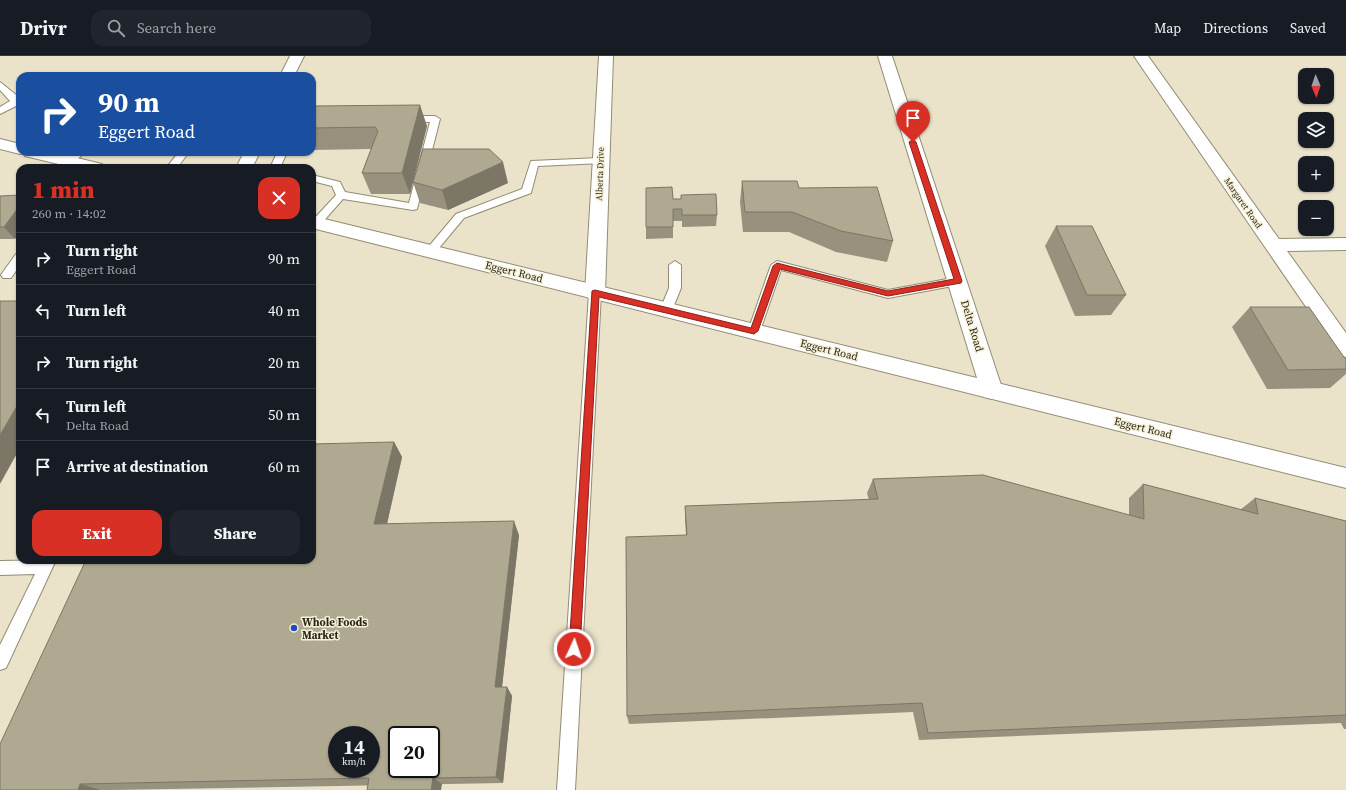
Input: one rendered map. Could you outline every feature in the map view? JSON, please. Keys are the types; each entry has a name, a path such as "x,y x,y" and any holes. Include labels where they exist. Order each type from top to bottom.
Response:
{"street":[{"path":"289,72 297,56"},
{"name":"Alberta Drive","path":"595,293 606,56"},
{"name":"Delta Road","path":"885,56 992,390"},
{"name":"Margaret Road","path":"1141,56 1346,349"},
{"path":"0,144 16,148"},
{"path":"51,156 83,163"},
{"name":"Eggert Road","path":"316,222 595,293 1346,478"},
{"path":"1272,245 1346,244"}],"lane":[{"path":"0,85 16,99"},
{"path":"0,111 16,102"},
{"path":"341,195 413,207 435,119 397,120"},
{"path":"175,164 182,156"},
{"path":"430,251 460,216 527,191 534,163 600,160"},
{"path":"316,179 336,184 341,195"},
{"path":"316,220 341,195"},
{"path":"7,275 16,263"},
{"path":"666,310 675,288 675,265"},
{"path":"754,331 777,266 888,294 958,281"},
{"path":"566,790 595,293"},
{"path":"0,568 47,564"},
{"path":"0,662 47,564"}],"building":[{"path":"420,105 402,173 362,173 378,131 375,127 316,128 316,106"},
{"path":"423,149 489,149 503,162 442,190 413,182"},
{"path":"742,181 797,181 799,188 877,187 893,241 841,231 792,212 745,212"},
{"path":"672,187 673,199 681,199 681,195 716,194 717,215 682,215 682,209 673,209 673,227 646,227 646,188"},
{"path":"16,195 16,210 4,227 0,227 0,196"},
{"path":"1056,226 1092,226 1126,295 1087,295"},
{"path":"0,301 16,301 16,408 0,435"},
{"path":"1250,307 1309,307 1346,360 1346,369 1288,370"},
{"name":"Whole Foods Market","path":"394,442 374,524 514,521 495,687 507,687 496,777 440,778 440,726 388,726 388,778 433,778 431,790 367,790 369,778 80,784 78,790 0,790 0,744 84,564 316,564 316,444"},
{"path":"983,475 1144,519 1143,484 1258,514 1255,498 1346,521 1346,715 928,733 922,703 627,716 626,537 687,535 685,506 878,499 873,479"}],"place":[{"name":"Whole Foods Market","path":"294,628"}],"route":[{"path":"574,649 595,293 754,331 777,266 888,294 958,281 913,142"}]}
